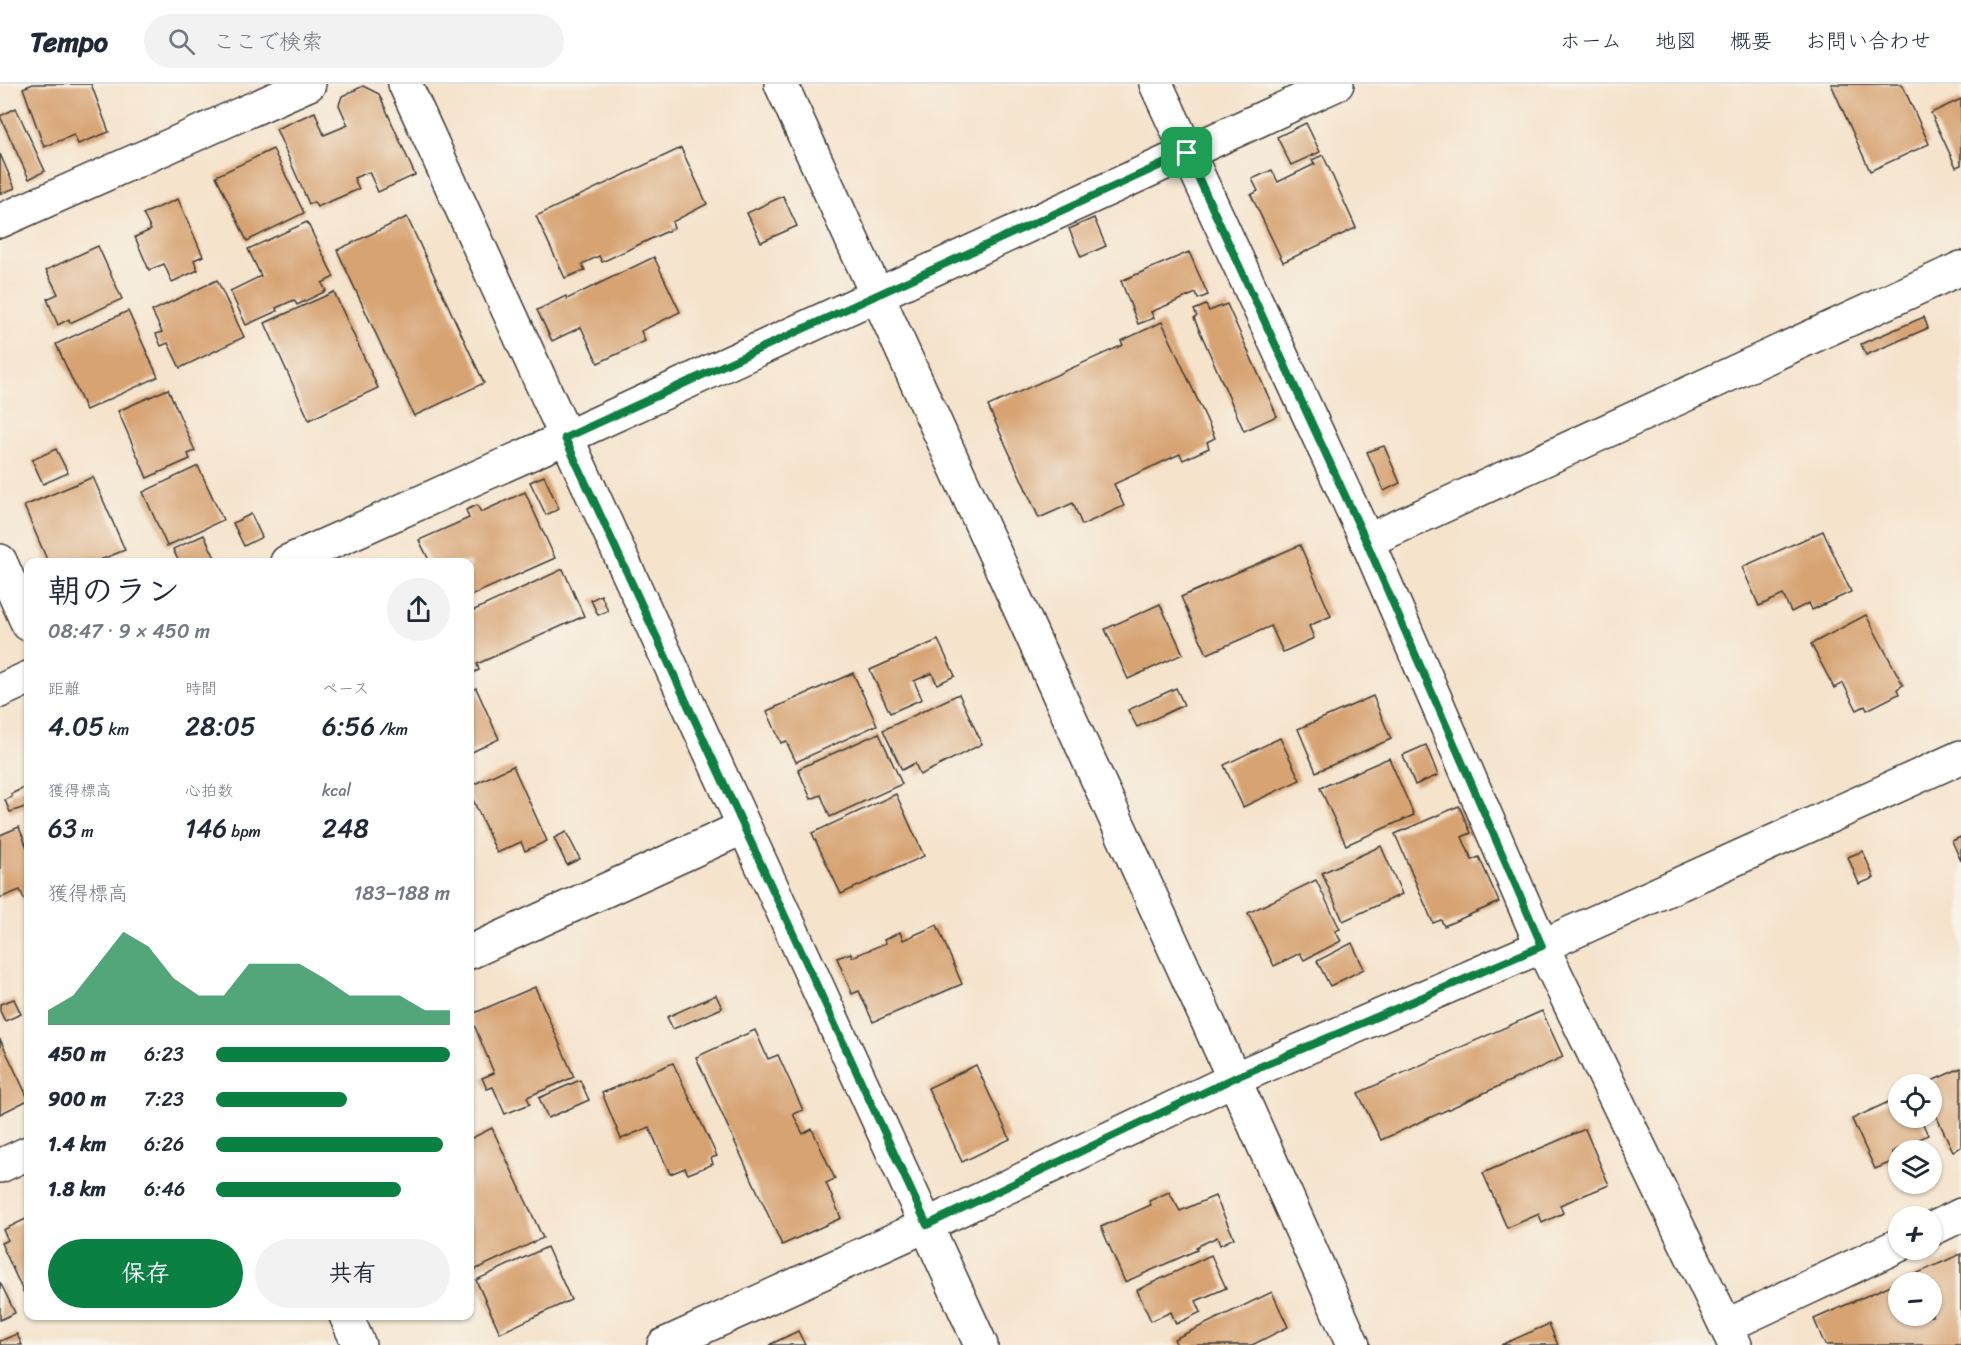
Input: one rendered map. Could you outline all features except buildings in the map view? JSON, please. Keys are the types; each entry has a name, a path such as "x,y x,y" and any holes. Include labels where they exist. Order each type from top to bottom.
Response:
{"street":[{"path":"0,221 309,84"},
{"path":"405,84 981,1345"},
{"path":"781,84 1234,1078 1353,1345"},
{"path":"1156,84 1366,541 1542,946 1731,1336 1888,1251"},
{"path":"296,558 565,438 1337,84"},
{"path":"1366,541 1961,268"},
{"path":"0,561 24,615"},
{"path":"0,691 24,680"},
{"path":"664,1345 927,1225 1234,1078 1542,946 1961,756"},
{"path":"474,950 744,828"},
{"path":"0,1166 24,1155"},
{"path":"1942,1224 1961,1215"},
{"path":"348,1320 359,1345"}],"route":[{"path":"1187,153 1366,541 1542,946 1234,1078 927,1225 565,438 1187,153"}]}
